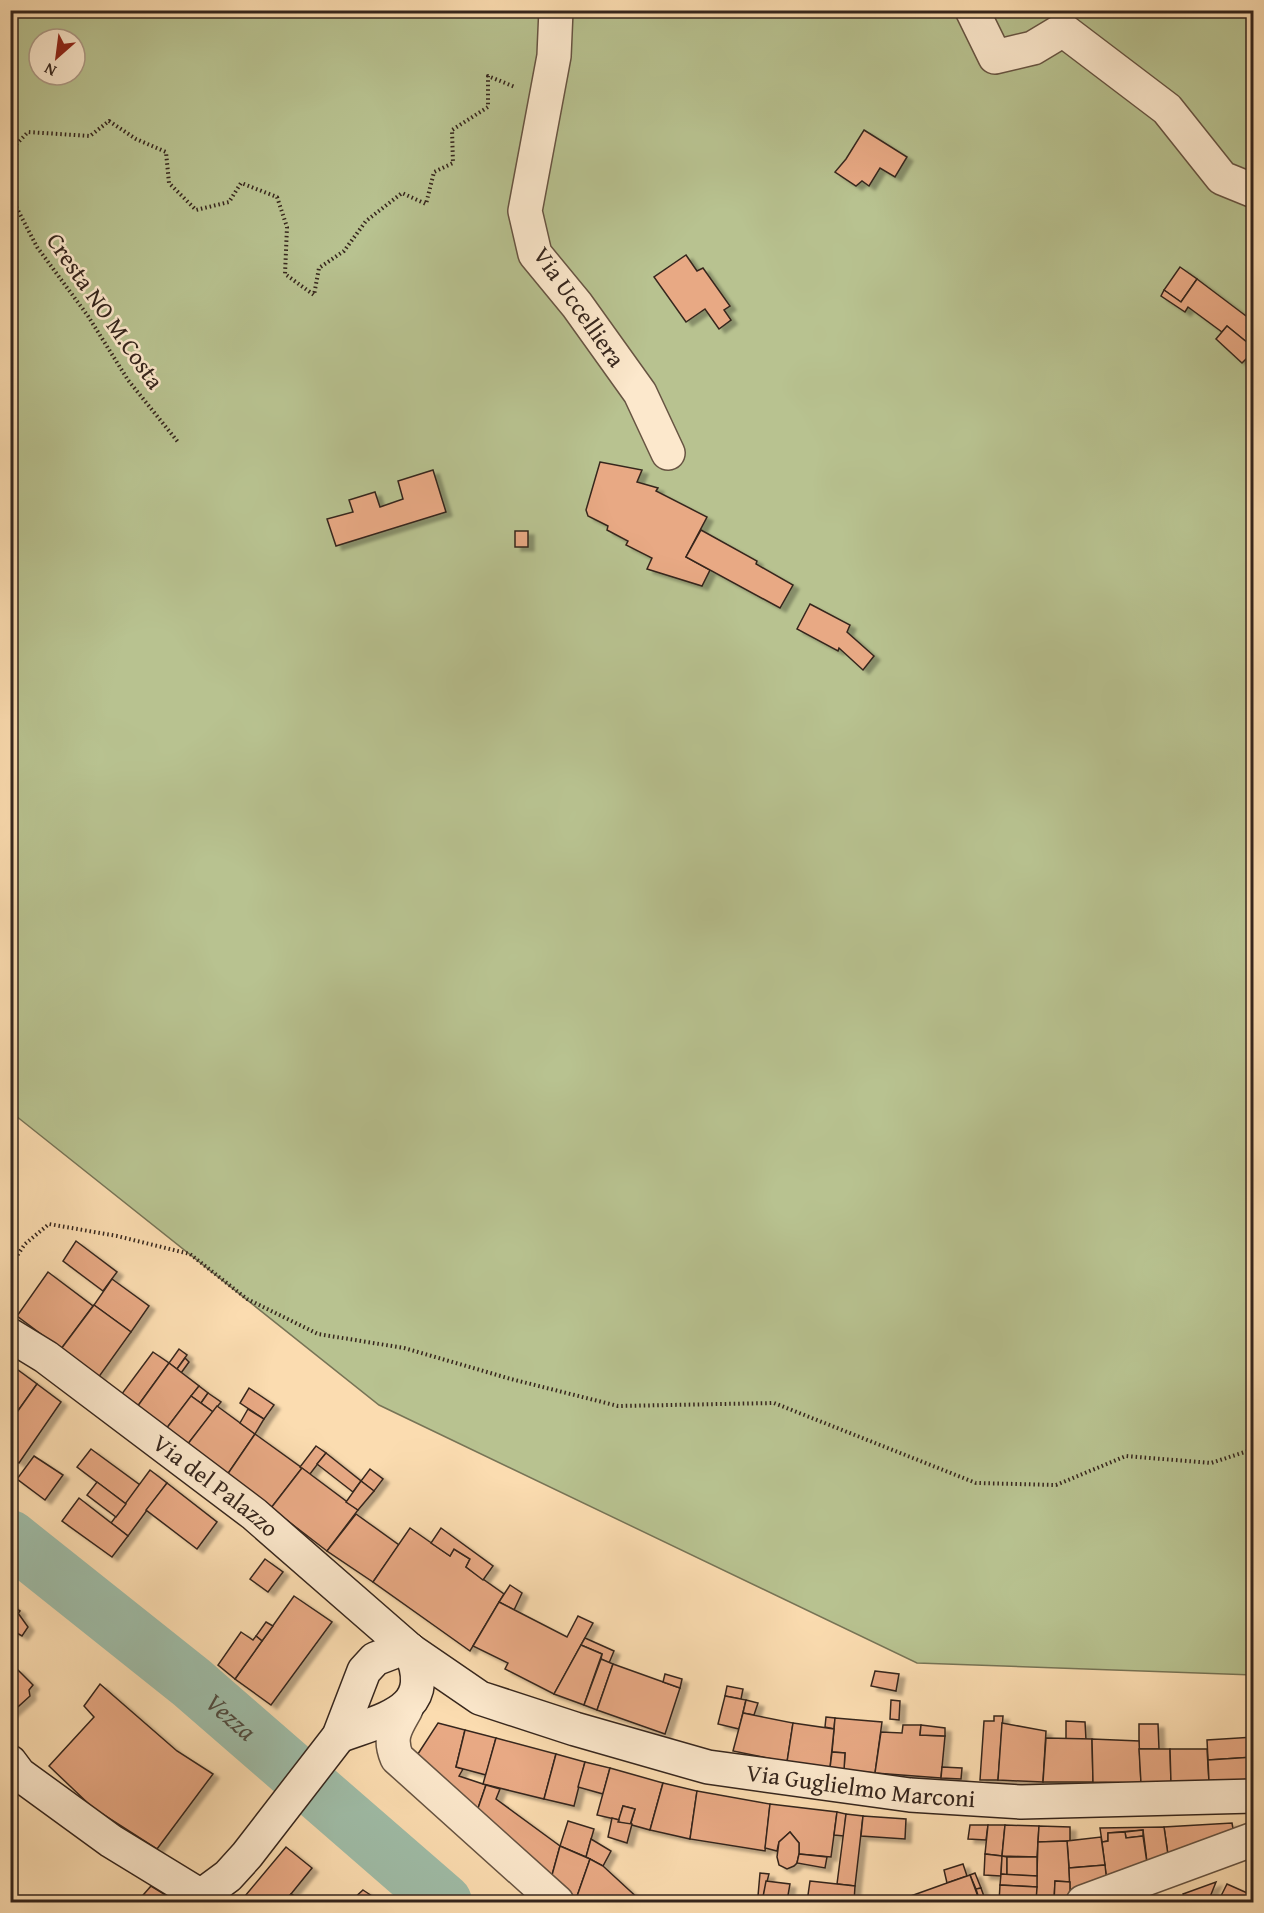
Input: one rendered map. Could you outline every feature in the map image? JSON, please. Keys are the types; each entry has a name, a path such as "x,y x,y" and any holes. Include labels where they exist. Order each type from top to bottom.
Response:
{"main road":[{"name":"Via Uccelliera","path":"556,10 554,56 525,211 535,254 577,305 640,393 668,453"},
{"path":"972,10 995,57 1033,48 1063,20 1167,109 1222,178 1254,191"},
{"name":"Via del Palazzo","path":"10,1335 46,1357 254,1514 410,1650 480,1698"},
{"path":"13,1772 111,1841 206,1899 247,1855 339,1736 364,1671 375,1659 396,1651 410,1650 417,1666 418,1678 412,1698 393,1734 393,1748 397,1758 557,1902"},
{"path":"339,1736 406,1709 443,1700 480,1698"},
{"name":"Via Guglielmo Marconi","path":"480,1698 575,1729 708,1767 910,1795 1021,1802 1254,1796"},
{"path":"1083,1902 1254,1839"}],"path":[{"path":"10,151 28,132 90,136 109,121 136,140 166,152 169,183 196,210 229,202 241,183 277,197 287,227 285,274 314,295 319,268 344,251 366,221 402,194 426,204 434,172 453,163 452,130 488,106 488,76 517,88"},
{"name":"Cresta NO M.Costa","path":"10,195 37,247 88,316 128,380 178,442"},
{"path":"10,1266 25,1244 49,1224 117,1236 190,1254 247,1299 318,1334 404,1348 511,1380 618,1407 774,1403 976,1483 1056,1485 1126,1456 1211,1463 1254,1449"}],"green space":[{"path":"10,11 1253,11 1253,1675 917,1663 379,1405 11,1112"}],"building":[{"path":"864,130 907,157 895,177 880,168 869,186 862,181 856,186 835,172"},
{"path":"686,255 697,271 703,268 730,306 724,310 731,320 719,329 705,309 686,322 654,277"},
{"path":"1180,267 1197,279 1181,302 1164,290"},
{"path":"1197,279 1254,322 1254,348 1227,326 1222,332 1188,307 1185,312 1161,296 1164,290 1181,302"},
{"path":"1227,326 1254,348 1254,351 1242,363 1216,339"},
{"path":"600,462 642,470 637,482 658,488 656,491 707,517 686,557 710,570 702,586 647,569 652,558 626,545 628,541 607,530 608,526 588,516 586,510"},
{"path":"433,470 446,512 336,546 327,519 353,512 349,500 375,492 380,507 403,499 398,481"},
{"path":"701,530 757,561 756,564 793,585 780,608 686,557"},
{"path":"515,531 528,531 528,547 515,547"},
{"path":"810,604 850,625 847,632 874,656 863,670 839,648 838,651 797,629"},
{"path":"76,1241 117,1272 103,1291 63,1261"},
{"path":"48,1272 93,1306 61,1349 17,1316"},
{"path":"112,1279 149,1306 131,1332 94,1305"},
{"path":"94,1305 131,1332 98,1378 61,1349"},
{"path":"179,1349 187,1355 177,1369 169,1363"},
{"path":"153,1352 169,1363 137,1407 121,1395"},
{"path":"185,1358 189,1362 181,1373 177,1369"},
{"path":"169,1363 199,1386 166,1429 137,1407"},
{"path":"14,1367 37,1384 10,1422 11,1373"},
{"path":"37,1384 61,1402 19,1463 10,1457 10,1422"},
{"path":"199,1386 208,1393 201,1403 191,1396"},
{"path":"249,1388 274,1405 264,1419 240,1403"},
{"path":"208,1393 221,1402 213,1412 201,1403"},
{"path":"191,1396 213,1412 187,1445 166,1429"},
{"path":"217,1406 255,1434 227,1475 187,1445"},
{"path":"248,1409 264,1419 255,1434 240,1423"},
{"path":"255,1434 302,1468 271,1508 227,1475"},
{"path":"316,1446 326,1453 310,1474 300,1467"},
{"path":"91,1449 140,1485 126,1504 77,1467"},
{"path":"326,1453 361,1481 353,1492 317,1464"},
{"path":"34,1456 63,1475 45,1500 17,1479"},
{"path":"302,1468 358,1510 327,1551 271,1508"},
{"path":"370,1469 383,1479 374,1491 361,1481"},
{"path":"150,1470 167,1483 128,1536 111,1523"},
{"path":"361,1481 374,1491 358,1510 346,1502"},
{"path":"97,1482 126,1504 116,1517 87,1495"},
{"path":"167,1483 217,1522 197,1549 146,1510"},
{"path":"79,1498 128,1536 112,1557 62,1521"},
{"path":"356,1514 399,1545 373,1582 327,1551"},
{"path":"410,1528 450,1556 454,1549 470,1559 466,1567 504,1594 470,1651 373,1582"},
{"path":"441,1528 493,1566 483,1580 466,1567 470,1559 454,1549 450,1556 431,1543"},
{"path":"265,1559 283,1572 268,1592 250,1579"},
{"path":"510,1585 522,1593 514,1610 499,1602"},
{"path":"294,1596 332,1622 271,1705 235,1679"},
{"path":"499,1602 567,1637 578,1616 593,1623 554,1694 505,1669 508,1663 473,1646"},
{"path":"10,1604 20,1611 10,1624"},
{"path":"18,1613 28,1627 22,1636 10,1629 10,1624"},
{"path":"266,1622 273,1626 262,1641 256,1636"},
{"path":"241,1632 253,1640 256,1636 262,1641 235,1679 218,1665"},
{"path":"585,1638 614,1651 609,1663 601,1659 602,1654 581,1645"},
{"path":"581,1645 602,1654 584,1705 554,1694"},
{"path":"601,1659 613,1664 597,1710 584,1705"},
{"path":"613,1664 680,1688 665,1734 597,1710"},
{"path":"16,1668 33,1685 29,1690 30,1696 10,1714 10,1673"},
{"path":"875,1671 899,1674 896,1691 871,1686"},
{"path":"665,1674 682,1679 680,1688 663,1682"},
{"path":"100,1684 177,1751 213,1774 157,1849 93,1808 49,1766 94,1717 84,1706"},
{"path":"727,1686 743,1689 741,1699 725,1696"},
{"path":"725,1696 746,1700 739,1729 718,1724"},
{"path":"746,1700 758,1703 754,1715 743,1713"},
{"path":"891,1700 900,1701 899,1720 890,1719"},
{"path":"743,1713 793,1723 787,1762 733,1751"},
{"path":"994,1716 1003,1716 998,1780 980,1780 984,1721 994,1721"},
{"path":"826,1717 835,1718 834,1729 825,1727"},
{"path":"835,1718 882,1722 875,1773 844,1770 845,1753 832,1752"},
{"path":"1066,1721 1085,1722 1086,1740 1066,1740"},
{"path":"438,1723 465,1730 456,1767 463,1769 459,1776 486,1785 475,1817 414,1760"},
{"path":"793,1723 834,1729 830,1768 787,1762"},
{"path":"1002,1723 1046,1731 1043,1782 998,1780"},
{"path":"1139,1724 1158,1724 1159,1749 1139,1749"},
{"path":"903,1725 921,1725 920,1735 945,1736 941,1778 875,1773 881,1732 902,1733"},
{"path":"921,1725 945,1728 945,1736 920,1735"},
{"path":"465,1730 496,1738 486,1775 456,1767"},
{"path":"1254,1737 1254,1757 1208,1760 1207,1740"},
{"path":"496,1738 556,1754 544,1799 483,1784"},
{"path":"1046,1738 1092,1739 1093,1782 1043,1782"},
{"path":"1092,1739 1139,1741 1141,1783 1093,1782"},
{"path":"1139,1749 1170,1749 1171,1783 1141,1783"},
{"path":"1170,1749 1207,1749 1209,1782 1171,1783"},
{"path":"832,1752 845,1753 844,1770 830,1768"},
{"path":"556,1754 585,1762 574,1806 544,1799"},
{"path":"1254,1757 1254,1779 1209,1782 1208,1760"},
{"path":"585,1762 610,1768 603,1794 578,1787"},
{"path":"942,1767 962,1768 961,1779 941,1778"},
{"path":"610,1768 663,1783 650,1830 632,1825 635,1809 623,1806 619,1820 597,1815"},
{"path":"663,1783 697,1791 690,1839 650,1830"},
{"path":"486,1785 500,1789 496,1799 560,1846 549,1886 475,1817"},
{"path":"697,1791 770,1804 765,1851 690,1839"},
{"path":"770,1804 837,1812 831,1857 799,1854 799,1843 790,1832 779,1842 777,1851 765,1848"},
{"path":"623,1806 635,1809 630,1825 618,1822"},
{"path":"837,1812 846,1814 844,1836 834,1835"},
{"path":"846,1814 863,1816 855,1886 837,1884"},
{"path":"863,1816 906,1819 905,1839 861,1836"},
{"path":"612,1818 619,1820 618,1822 632,1824 627,1843 608,1837"},
{"path":"568,1821 594,1829 586,1857 560,1846"},
{"path":"1232,1823 1235,1840 1169,1862 1164,1827"},
{"path":"970,1825 988,1825 986,1840 968,1839"},
{"path":"988,1825 1005,1825 1002,1856 985,1854"},
{"path":"1005,1825 1039,1826 1037,1857 1002,1856"},
{"path":"1039,1826 1070,1827 1070,1841 1038,1842"},
{"path":"1164,1827 1169,1862 1148,1870 1143,1830 1108,1833 1108,1841 1102,1842 1100,1828"},
{"path":"1143,1830 1143,1836 1126,1838 1125,1832"},
{"path":"790,1832 799,1843 799,1854 797,1863 787,1869 779,1865 777,1857 779,1842"},
{"path":"1125,1832 1126,1838 1143,1836 1148,1870 1107,1883 1102,1842 1108,1841 1108,1833"},
{"path":"1101,1837 1105,1865 1069,1868 1067,1841"},
{"path":"591,1839 611,1851 603,1866 586,1857"},
{"path":"1067,1841 1070,1882 1055,1881 1054,1902 1036,1902 1038,1842"},
{"path":"560,1846 590,1859 575,1902 567,1902 549,1886"},
{"path":"286,1847 312,1868 291,1894 284,1902 240,1902"},
{"path":"799,1854 827,1857 825,1868 797,1863"},
{"path":"985,1854 1002,1856 1001,1876 984,1875"},
{"path":"1002,1856 1007,1857 1007,1875 1001,1874"},
{"path":"1007,1857 1037,1857 1037,1876 1007,1875"},
{"path":"590,1859 603,1866 642,1902 575,1902"},
{"path":"963,1864 967,1876 947,1883 944,1870"},
{"path":"1105,1865 1107,1883 1070,1897 1069,1868"},
{"path":"760,1873 769,1874 763,1897 758,1896"},
{"path":"975,1873 981,1888 976,1889 970,1875"},
{"path":"1001,1874 1037,1876 1037,1887 1000,1885"},
{"path":"970,1875 980,1902 894,1902 947,1883"},
{"path":"766,1881 790,1884 787,1901 763,1897"},
{"path":"810,1881 855,1886 854,1902 807,1902"},
{"path":"1055,1881 1070,1882 1070,1897 1054,1902"},
{"path":"1216,1882 1208,1902 1186,1902 1183,1894"},
{"path":"1227,1884 1254,1896 1254,1902 1218,1902"},
{"path":"1000,1885 1037,1887 1036,1902 999,1902"},
{"path":"151,1886 177,1902 137,1902"},
{"path":"981,1888 986,1902 980,1902 976,1889"},
{"path":"363,1890 381,1902 350,1902"},
{"path":"291,1894 305,1902 284,1902"},
{"path":"758,1896 787,1901 799,1902 757,1902"}],"waterway":[{"name":"Vezza","path":"10,1538 192,1683 444,1902"}]}
